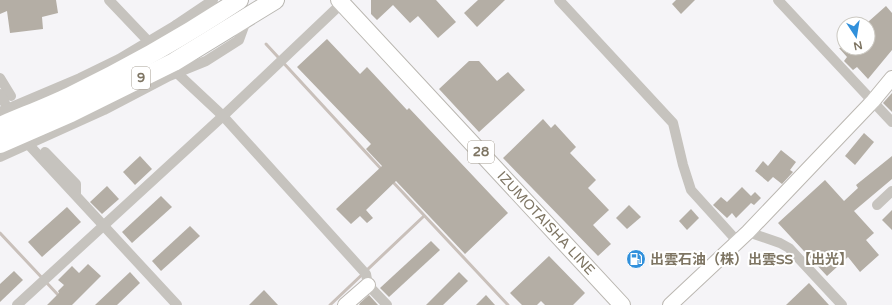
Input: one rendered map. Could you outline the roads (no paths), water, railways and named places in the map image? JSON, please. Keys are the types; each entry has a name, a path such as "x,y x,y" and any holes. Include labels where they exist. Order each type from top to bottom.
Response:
{"highway":[{"name":"9","path":"0,126 69,96 137,62 199,27 239,0"},
{"name":"9","path":"0,144 72,113 174,62 275,0"}],"main road":[{"name":"IZUMOTAISHA LINE","path":"340,2 622,305"}],"street":[{"path":"109,0 148,41"},
{"path":"0,94 4,111 80,78 119,59 176,25 213,0"},
{"path":"558,0 673,123 683,166 691,190 743,237 780,243 789,248 842,305"},
{"path":"778,0 892,122"},
{"path":"17,305 222,116 340,2"},
{"path":"0,157 104,110 177,73 206,61 239,40 248,17"},
{"path":"176,25 199,27"},
{"path":"177,73 222,116 366,274 368,285 387,305"},
{"path":"0,78 11,96"},
{"path":"69,96 80,78"},
{"path":"670,305 743,237 892,78"},
{"path":"104,110 116,91"},
{"path":"29,145 177,305"},
{"path":"45,152 76,184 76,195"},
{"path":"877,204 891,193"},
{"path":"345,305 368,285"}],"waterway":[{"path":"266,44 383,171"},
{"path":"392,181 508,305"},
{"path":"330,305 424,216"},
{"path":"0,233 60,297"}],"place":[{"name":"出雲石油（株）出雲SS 【出光】","path":"636,259"}]}
